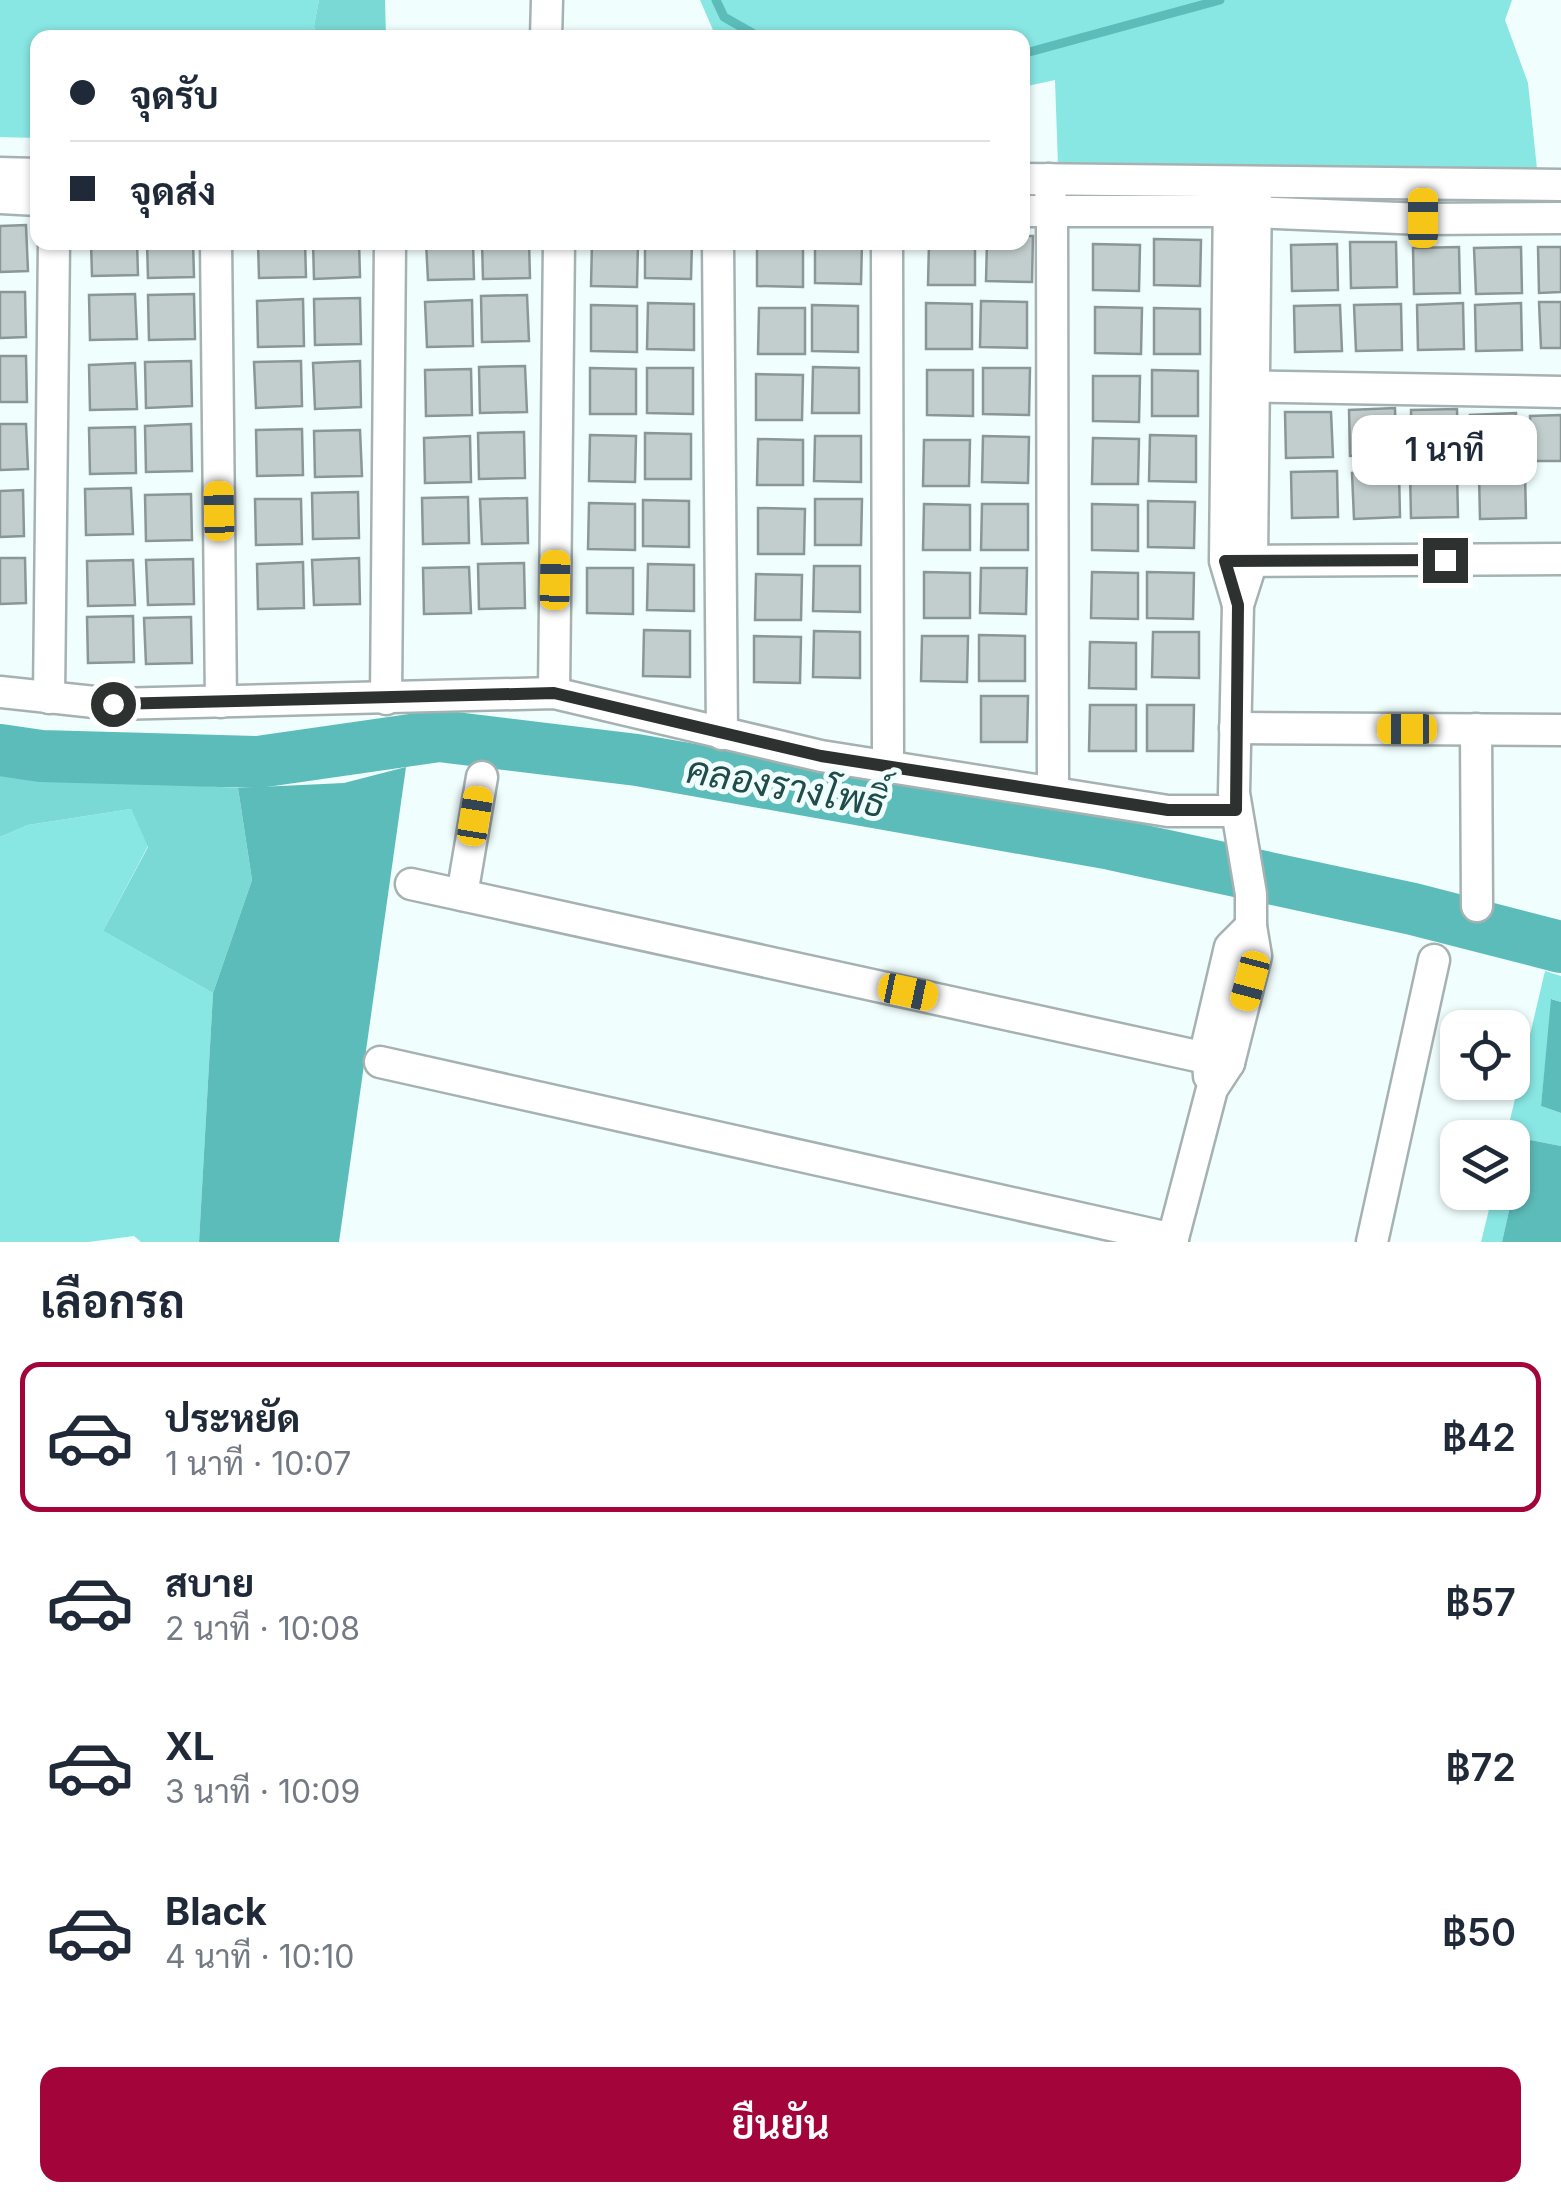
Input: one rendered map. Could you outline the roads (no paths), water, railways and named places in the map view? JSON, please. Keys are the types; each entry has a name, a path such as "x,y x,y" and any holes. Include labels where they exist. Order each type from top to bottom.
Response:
{"street":[{"path":"546,30 547,0"},
{"path":"0,172 30,174"},
{"path":"1053,790 1036,179 1423,218 1561,218"},
{"path":"1037,212 1423,185 1561,185"},
{"path":"1423,185 1423,218"},
{"path":"380,1062 1172,1240 1215,1070 1230,947 1251,926 1251,894 1237,818 1235,728 1243,197"},
{"path":"0,198 30,200"},
{"path":"49,698 54,250"},
{"path":"216,250 221,702"},
{"path":"386,699 390,250"},
{"path":"554,693 560,250"},
{"path":"718,250 722,734"},
{"path":"887,250 888,766"},
{"path":"1240,386 1561,392"},
{"path":"1238,561 1561,559"},
{"path":"0,692 113,704 554,693 821,756 1237,818"},
{"path":"1235,728 1561,730"},
{"path":"1476,729 1477,906"},
{"path":"462,895 482,777"},
{"path":"410,884 1215,1070"},
{"path":"1372,1242 1434,960"}],"waterway":[{"path":"716,0 724,17 747,30"},
{"path":"1030,52 1220,0"},
{"name":"คลองรางโพธิ์","path":"0,750 41,756 258,762 439,736 637,760 1111,844 1413,909 1561,947"}]}
